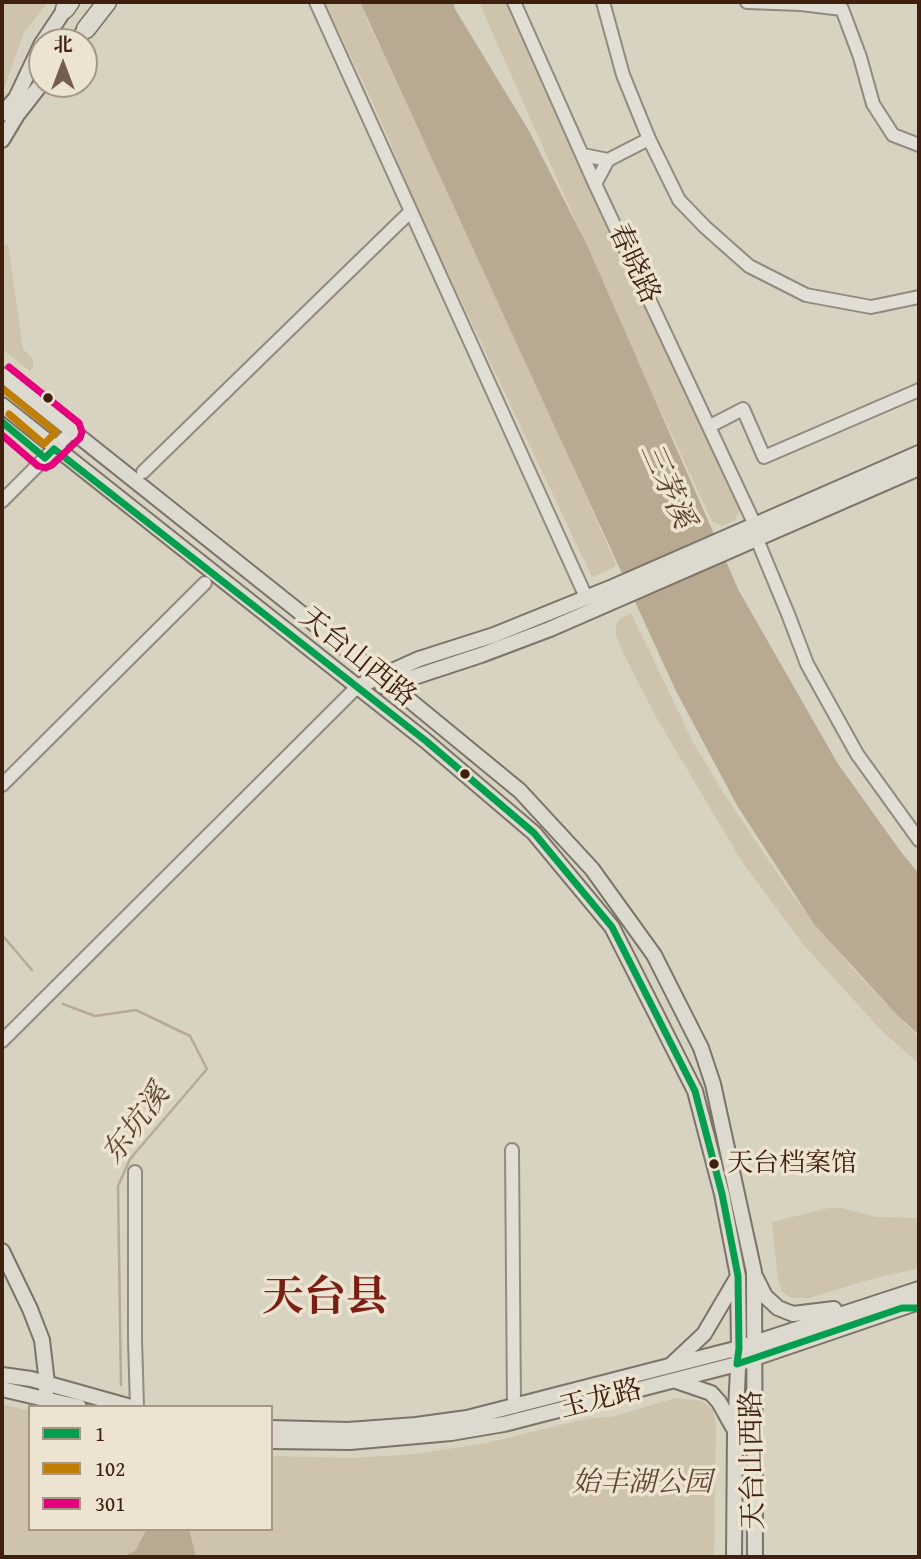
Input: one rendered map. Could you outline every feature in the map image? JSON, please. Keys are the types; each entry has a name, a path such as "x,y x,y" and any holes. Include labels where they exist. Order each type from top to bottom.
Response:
{"highway":[{"path":"87,28 107,2"}],"main road":[{"path":"52,28 68,5"},
{"path":"2,129 28,73"},
{"path":"2,140 7,114 28,95"},
{"name":"天台山西路","path":"2,375 512,785 592,869 654,955 701,1048 727,1142 754,1272 755,1557"},
{"name":"天台山西路","path":"2,405 54,449 426,741 534,832 612,927 695,1091 722,1194 738,1276 734,1557"},
{"path":"356,687 385,681 539,633 617,592 755,531 919,453"},
{"path":"755,531 919,468"},
{"path":"385,681 419,659 494,635 586,597 617,592"},
{"path":"497,802 512,785"},
{"path":"612,927 628,918"},
{"path":"2,1251 42,1340 47,1383 45,1399"},
{"path":"754,1272 765,1296 778,1308 793,1314 873,1304"},
{"path":"668,1368 704,1334 738,1276"},
{"name":"玉龙路","path":"273,1428 348,1430 467,1418 739,1348 919,1289"},
{"name":"玉龙路","path":"273,1441 350,1442 451,1433 504,1424 737,1364 919,1302"},
{"path":"902,1308 919,1308"},
{"path":"2,1376 47,1383 124,1405"},
{"path":"676,1381 711,1393 735,1431"},
{"path":"2,1389 70,1405"}],"street":[{"path":"316,2 586,597"},
{"name":"春晓路","path":"514,2 595,184 710,426 807,664 857,754 919,840"},
{"path":"603,2 623,75 649,138 679,200 705,228 749,266 806,295 871,307 919,297"},
{"path":"747,2 842,9 860,57 873,104 893,135 919,145"},
{"path":"595,184 608,160 649,138"},
{"path":"583,155 608,160"},
{"path":"143,472 411,211"},
{"path":"710,426 743,409 764,457 919,390"},
{"path":"2,501 72,431"},
{"path":"2,785 205,583"},
{"path":"2,1041 356,687"},
{"path":"512,1150 514,1407"},
{"path":"135,1172 137,1405"}],"green space":[{"path":"7,2 48,2 24,32 2,94 2,8"},
{"path":"325,2 359,2 537,385 616,564 613,568 592,577 416,205 378,114"},
{"path":"479,2 507,2 583,155 742,507 734,521 722,526 712,521 636,358"},
{"path":"8,244 23,349 33,359 33,368 30,371 2,349 2,248"},
{"path":"631,613 693,742 724,794 791,893 853,969 919,1038 919,1064 880,1029 803,944 741,860 656,717 623,653 616,635 616,625"},
{"path":"829,1208 841,1208 876,1217 919,1218 919,1268 809,1298 791,1298 781,1290 778,1280 772,1222"},
{"name":"始丰湖公园","path":"676,1398 702,1401 713,1410 716,1427 714,1557 2,1557 2,1404 28,1410 28,1531 273,1531 273,1456 353,1458 416,1454 486,1443 590,1418 611,1417"}],"water":[{"name":"三茅溪","path":"360,2 453,2 529,131 587,245 739,591 838,764 919,874 919,1035 897,1015 814,924 738,807 676,691"},
{"path":"146,1531 190,1531 196,1557 122,1557 135,1551"}],"waterway":[{"name":"东坑溪","path":"2,935 32,970"},
{"name":"东坑溪","path":"63,1004 95,1016 136,1010 190,1036 207,1069 130,1159 118,1186 121,1385"}],"transit line":[{"name":"301","path":"2,435 38,466 45,468 52,465 80,438 82,432 79,423 9,367"},
{"name":"102","path":"2,388 56,432 44,444 9,414"},
{"name":"1","path":"2,422 45,458 54,449 426,741 534,833 612,927 695,1091 722,1194 738,1276 737,1364 902,1308 919,1308"}],"place":[{"name":"天台档案馆","path":"714,1164"}],"district":[{"name":"天台县","path":"325,1299"}]}
